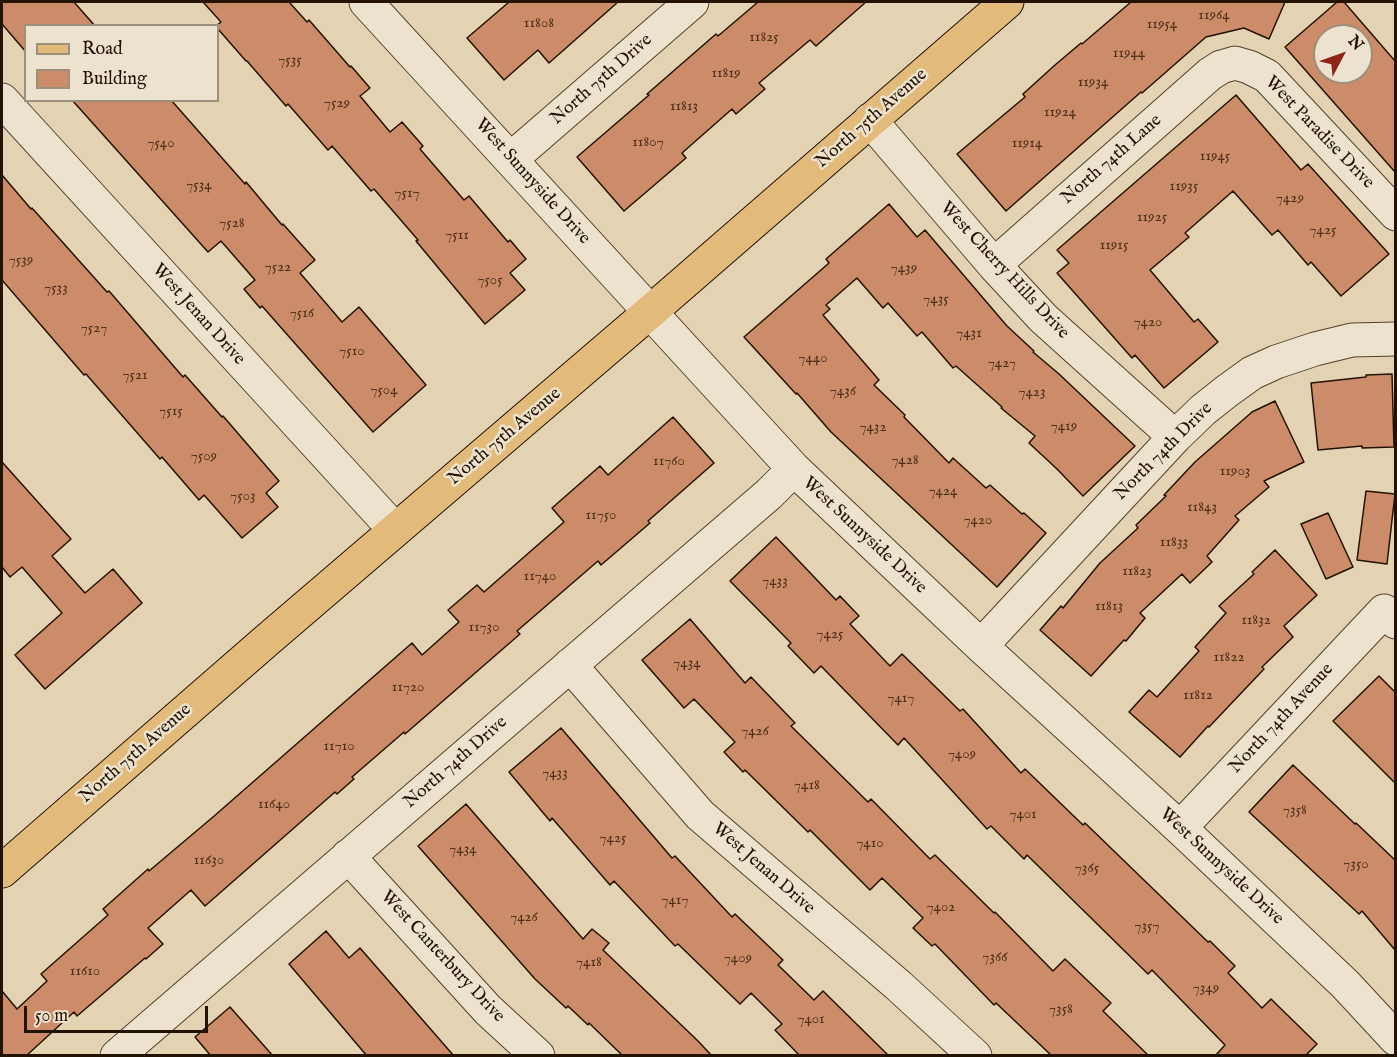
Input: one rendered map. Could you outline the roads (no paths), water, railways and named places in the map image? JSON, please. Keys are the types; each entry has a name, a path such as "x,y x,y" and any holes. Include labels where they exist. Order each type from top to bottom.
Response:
{"main road":[{"name":"North 75th Avenue","path":"2,871 1007,2"}],"street":[{"name":"West Sunnyside Drive","path":"366,2 794,469 1345,984 1395,1039"},
{"name":"North 75th Drive","path":"511,159 692,2"},
{"name":"West Paradise Drive","path":"1235,63 1267,76 1395,214"},
{"name":"North 74th Lane","path":"994,265 1210,74 1221,67 1235,63"},
{"name":"West Jenan Drive","path":"2,100 395,530"},
{"name":"West Cherry Hills Drive","path":"870,120 994,265 1043,318 1175,438"},
{"name":"North 74th Drive","path":"981,646 1175,438 1203,410 1227,391 1252,373 1316,348 1352,340 1395,339"},
{"name":"North 74th Drive","path":"127,1052 348,856 769,494 794,469"},
{"name":"North 74th Avenue","path":"1180,828 1390,616"},
{"name":"West Jenan Drive","path":"570,665 700,815 899,986 975,1056"},
{"name":"West Canterbury Drive","path":"348,856 488,1011 538,1056"}]}
